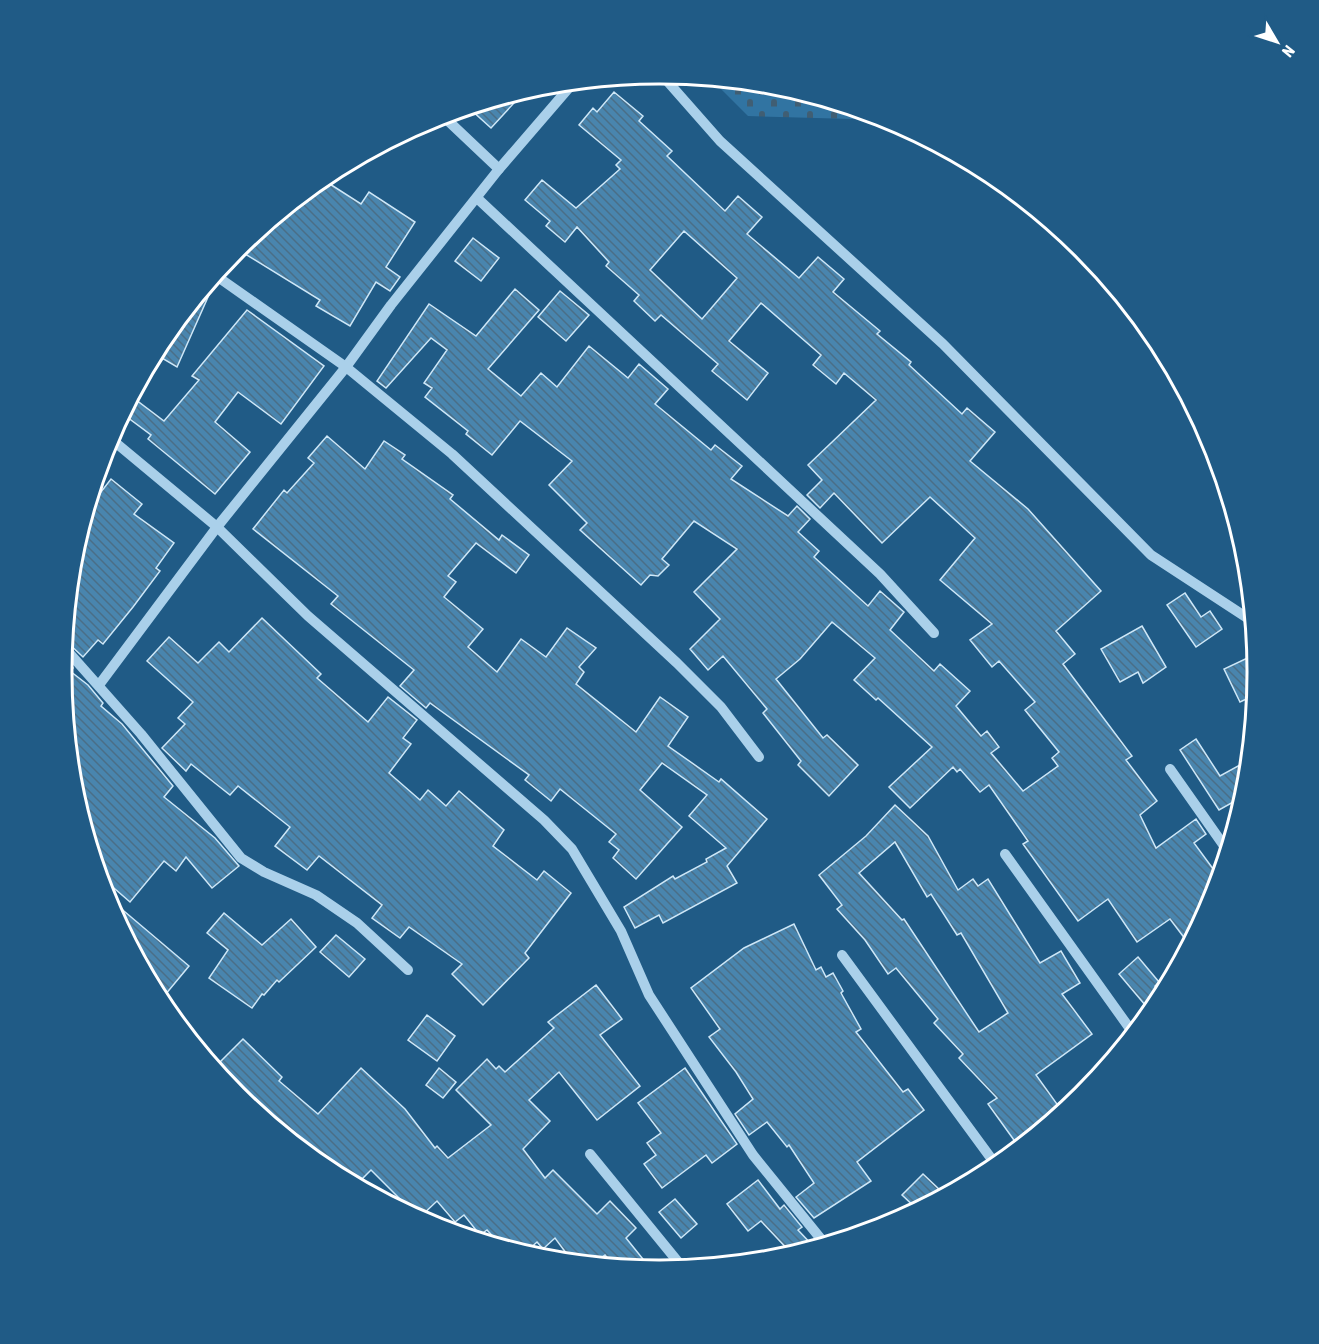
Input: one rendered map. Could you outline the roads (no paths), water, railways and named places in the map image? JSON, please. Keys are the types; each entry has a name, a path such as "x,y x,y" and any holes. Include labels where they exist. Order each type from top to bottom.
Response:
{"street":[{"path":"670,85 720,141 943,344 1151,555 1244,616"},
{"path":"99,685 217,527 346,367 391,305 499,169 565,93"},
{"path":"451,123 499,169"},
{"path":"477,198 880,574 934,633"},
{"path":"222,280 346,367 452,454 677,663 721,707 759,757"},
{"path":"118,445 217,527 308,616 544,820 572,849 621,931 650,995 753,1155 819,1237"},
{"path":"72,656 99,685 241,858 264,872 316,895 357,923 408,970"},
{"path":"1170,769 1222,842"},
{"path":"1005,854 1128,1027"},
{"path":"842,955 990,1157"},
{"path":"590,1154 676,1259"}]}
